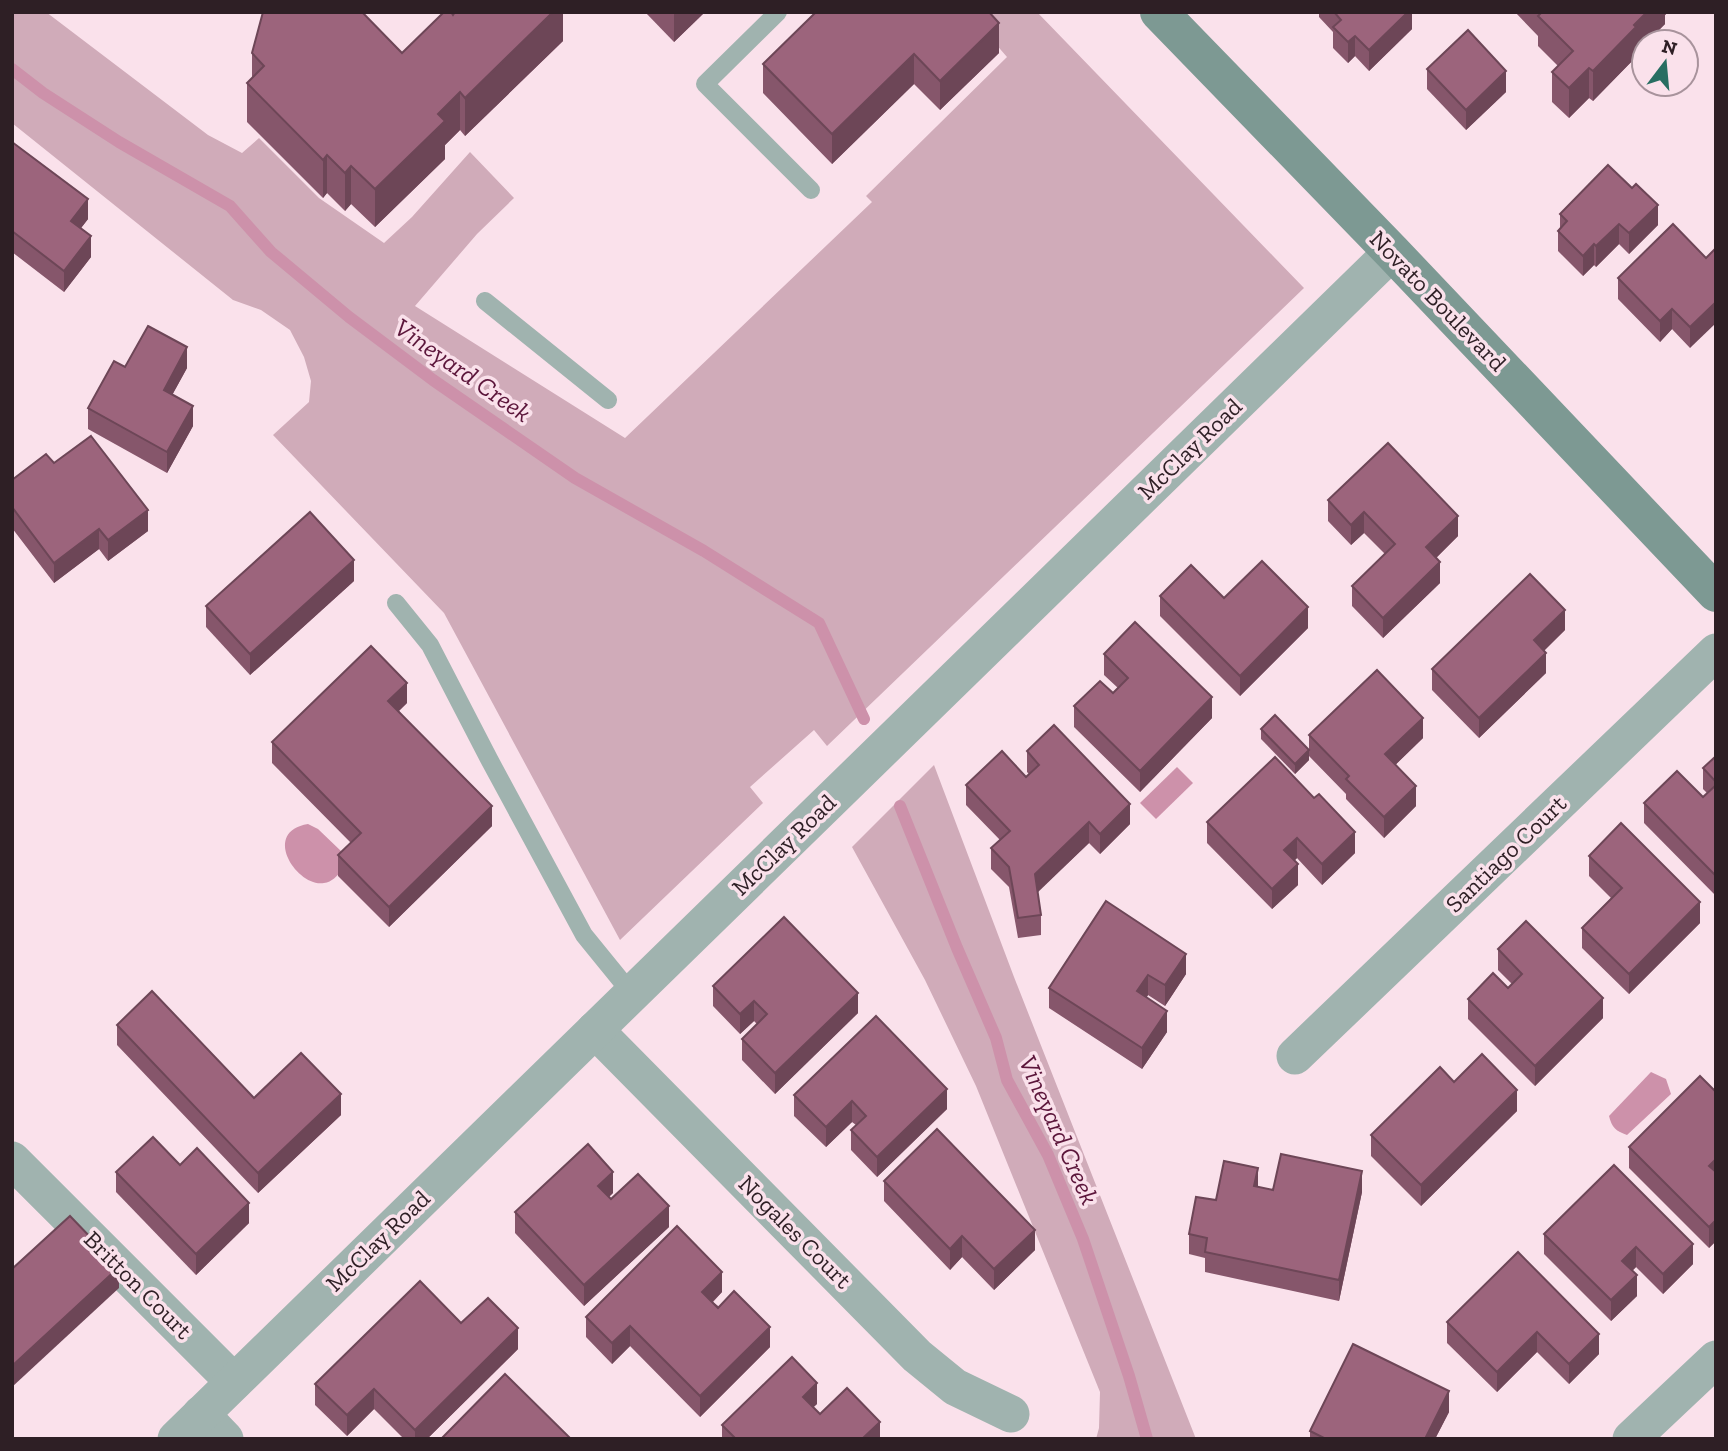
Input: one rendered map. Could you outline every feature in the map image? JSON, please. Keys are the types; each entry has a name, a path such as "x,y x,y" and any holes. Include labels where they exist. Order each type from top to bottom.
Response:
{"main road":[{"name":"Novato Boulevard","path":"1158,12 1392,252 1716,593"}],"street":[{"name":"McClay Road","path":"201,1431 234,1382 1392,252"},
{"name":"Santiago Court","path":"1295,1056 1716,652"},
{"name":"Nogales Court","path":"595,1030 917,1356 955,1387 1011,1413"},
{"name":"Britton Court","path":"12,1160 234,1382"},
{"path":"1631,1439 1716,1359"}],"lane":[{"path":"778,12 705,84 811,190"},
{"path":"485,301 608,400"},
{"path":"396,603 430,645 584,935 632,994"}],"shaded area":[{"path":"12,12 46,12 208,135 242,153 259,138 319,198 384,243 412,217 470,152 514,198 477,234 415,306 625,438 872,202 866,196 1007,57 968,12 1037,12 1304,288 827,746 814,730 750,787 763,803 620,940 444,613 273,435 309,402 311,381 304,357 290,330 261,310 233,300 12,123"},
{"path":"934,765 1014,977 1196,1439 1096,1439 1100,1392 976,1086 925,980 852,847"},
{"path":"1177,767 1193,783 1156,819 1140,803"},
{"path":"308,824 318,829 342,852 342,870 324,883 314,882 295,869 285,848 287,837 294,829"},
{"path":"1651,1072 1666,1079 1671,1094 1627,1135 1620,1132 1613,1126 1609,1116"}],"building":[{"path":"263,12 362,12 402,53 444,12 451,12 453,15 455,12 553,12 465,98 460,92 438,114 445,121 375,189 351,166 345,173 327,155 323,160 247,83 264,66 252,53"},
{"path":"816,12 989,12 999,23 940,81 914,54 832,134 763,64"},
{"path":"1334,12 1408,12 1369,50 1355,36 1348,42 1333,27 1341,20"},
{"path":"1542,12 1647,12 1593,71 1589,68 1569,88 1552,72 1573,51 1538,16"},
{"path":"1468,30 1506,71 1466,110 1427,69"},
{"path":"12,142 88,199 71,221 91,236 64,271 12,231"},
{"path":"1608,165 1632,188 1636,184 1658,205 1629,233 1619,224 1583,256 1558,231 1567,221 1560,214"},
{"path":"1673,224 1706,258 1716,248 1716,302 1690,327 1672,309 1660,321 1618,278"},
{"path":"148,326 187,347 164,390 193,406 167,452 88,408 114,361 125,367"},
{"path":"91,436 148,510 108,540 99,529 54,563 12,507 12,480 46,454 54,463"},
{"path":"1388,443 1458,516 1426,547 1440,562 1383,618 1352,586 1395,544 1364,512 1351,525 1328,500"},
{"path":"310,512 354,560 250,654 206,606"},
{"path":"1262,561 1308,607 1240,676 1160,596 1191,565 1224,598"},
{"path":"1530,574 1565,610 1534,640 1546,653 1479,718 1432,669"},
{"path":"1135,622 1212,697 1140,771 1074,706 1100,681 1113,693 1128,678 1104,654"},
{"path":"371,646 407,683 388,701 492,806 389,907 338,855 361,833 272,742"},
{"path":"1377,670 1423,718 1385,754 1416,786 1384,817 1346,779 1349,776 1309,735"},
{"path":"1275,715 1309,750 1295,764 1261,729"},
{"path":"1054,725 1130,804 1100,834 1089,822 1035,874 1041,915 1018,918 1009,867 991,848 1010,831 966,785 1002,751 1026,777 1039,765 1027,751"},
{"path":"1716,756 1716,782 1703,768"},
{"path":"1275,757 1314,798 1319,794 1355,832 1322,864 1297,838 1284,850 1298,864 1272,889 1207,822"},
{"path":"1677,771 1703,797 1716,785 1716,876 1644,803"},
{"path":"1621,823 1700,902 1629,974 1582,928 1622,888 1589,856"},
{"path":"1106,901 1186,954 1165,985 1148,975 1137,991 1167,1011 1142,1048 1049,988"},
{"path":"784,917 858,993 775,1073 742,1039 767,1014 754,1001 740,1014 713,986"},
{"path":"1526,921 1603,998 1535,1066 1468,999 1493,973 1508,988 1522,974 1498,949"},
{"path":"152,991 254,1098 301,1053 341,1094 258,1173 117,1025"},
{"path":"876,1016 947,1089 877,1157 851,1130 866,1116 852,1101 826,1127 794,1095"},
{"path":"1482,1054 1517,1090 1421,1185 1371,1135 1440,1067 1454,1082"},
{"path":"1700,1076 1716,1092 1716,1159 1709,1166 1716,1172 1716,1220 1709,1227 1629,1147"},
{"path":"937,1129 1035,1230 994,1269 962,1236 950,1249 884,1181"},
{"path":"153,1137 180,1165 197,1148 249,1203 196,1254 116,1172"},
{"path":"588,1144 613,1172 598,1186 611,1199 638,1174 669,1206 584,1285 515,1212"},
{"path":"1281,1154 1362,1171 1339,1280 1205,1252 1207,1238 1189,1234 1196,1197 1216,1200 1224,1161 1258,1168 1254,1186 1273,1190"},
{"path":"1614,1165 1693,1244 1663,1274 1636,1247 1622,1261 1637,1275 1611,1300 1544,1234"},
{"path":"70,1216 119,1267 12,1366 12,1269"},
{"path":"677,1226 722,1272 702,1292 718,1308 734,1291 770,1327 700,1396 630,1326 612,1343 586,1317"},
{"path":"1518,1252 1599,1334 1569,1364 1537,1332 1497,1372 1447,1322"},
{"path":"420,1281 461,1323 488,1298 518,1328 415,1430 374,1389 347,1415 315,1384"},
{"path":"1353,1344 1449,1391 1425,1439 1326,1439 1310,1431"},
{"path":"792,1357 817,1383 803,1397 820,1414 847,1388 880,1422 862,1439 736,1439 722,1425"},
{"path":"505,1374 571,1439 441,1439"}],"waterway":[{"name":"Vineyard Creek","path":"12,69 43,93 119,142 230,206 271,252 349,317 433,380 575,478 704,551 819,623 864,719"},
{"name":"Vineyard Creek","path":"900,806 996,1038 1007,1080 1048,1155 1083,1239 1147,1439"}]}
